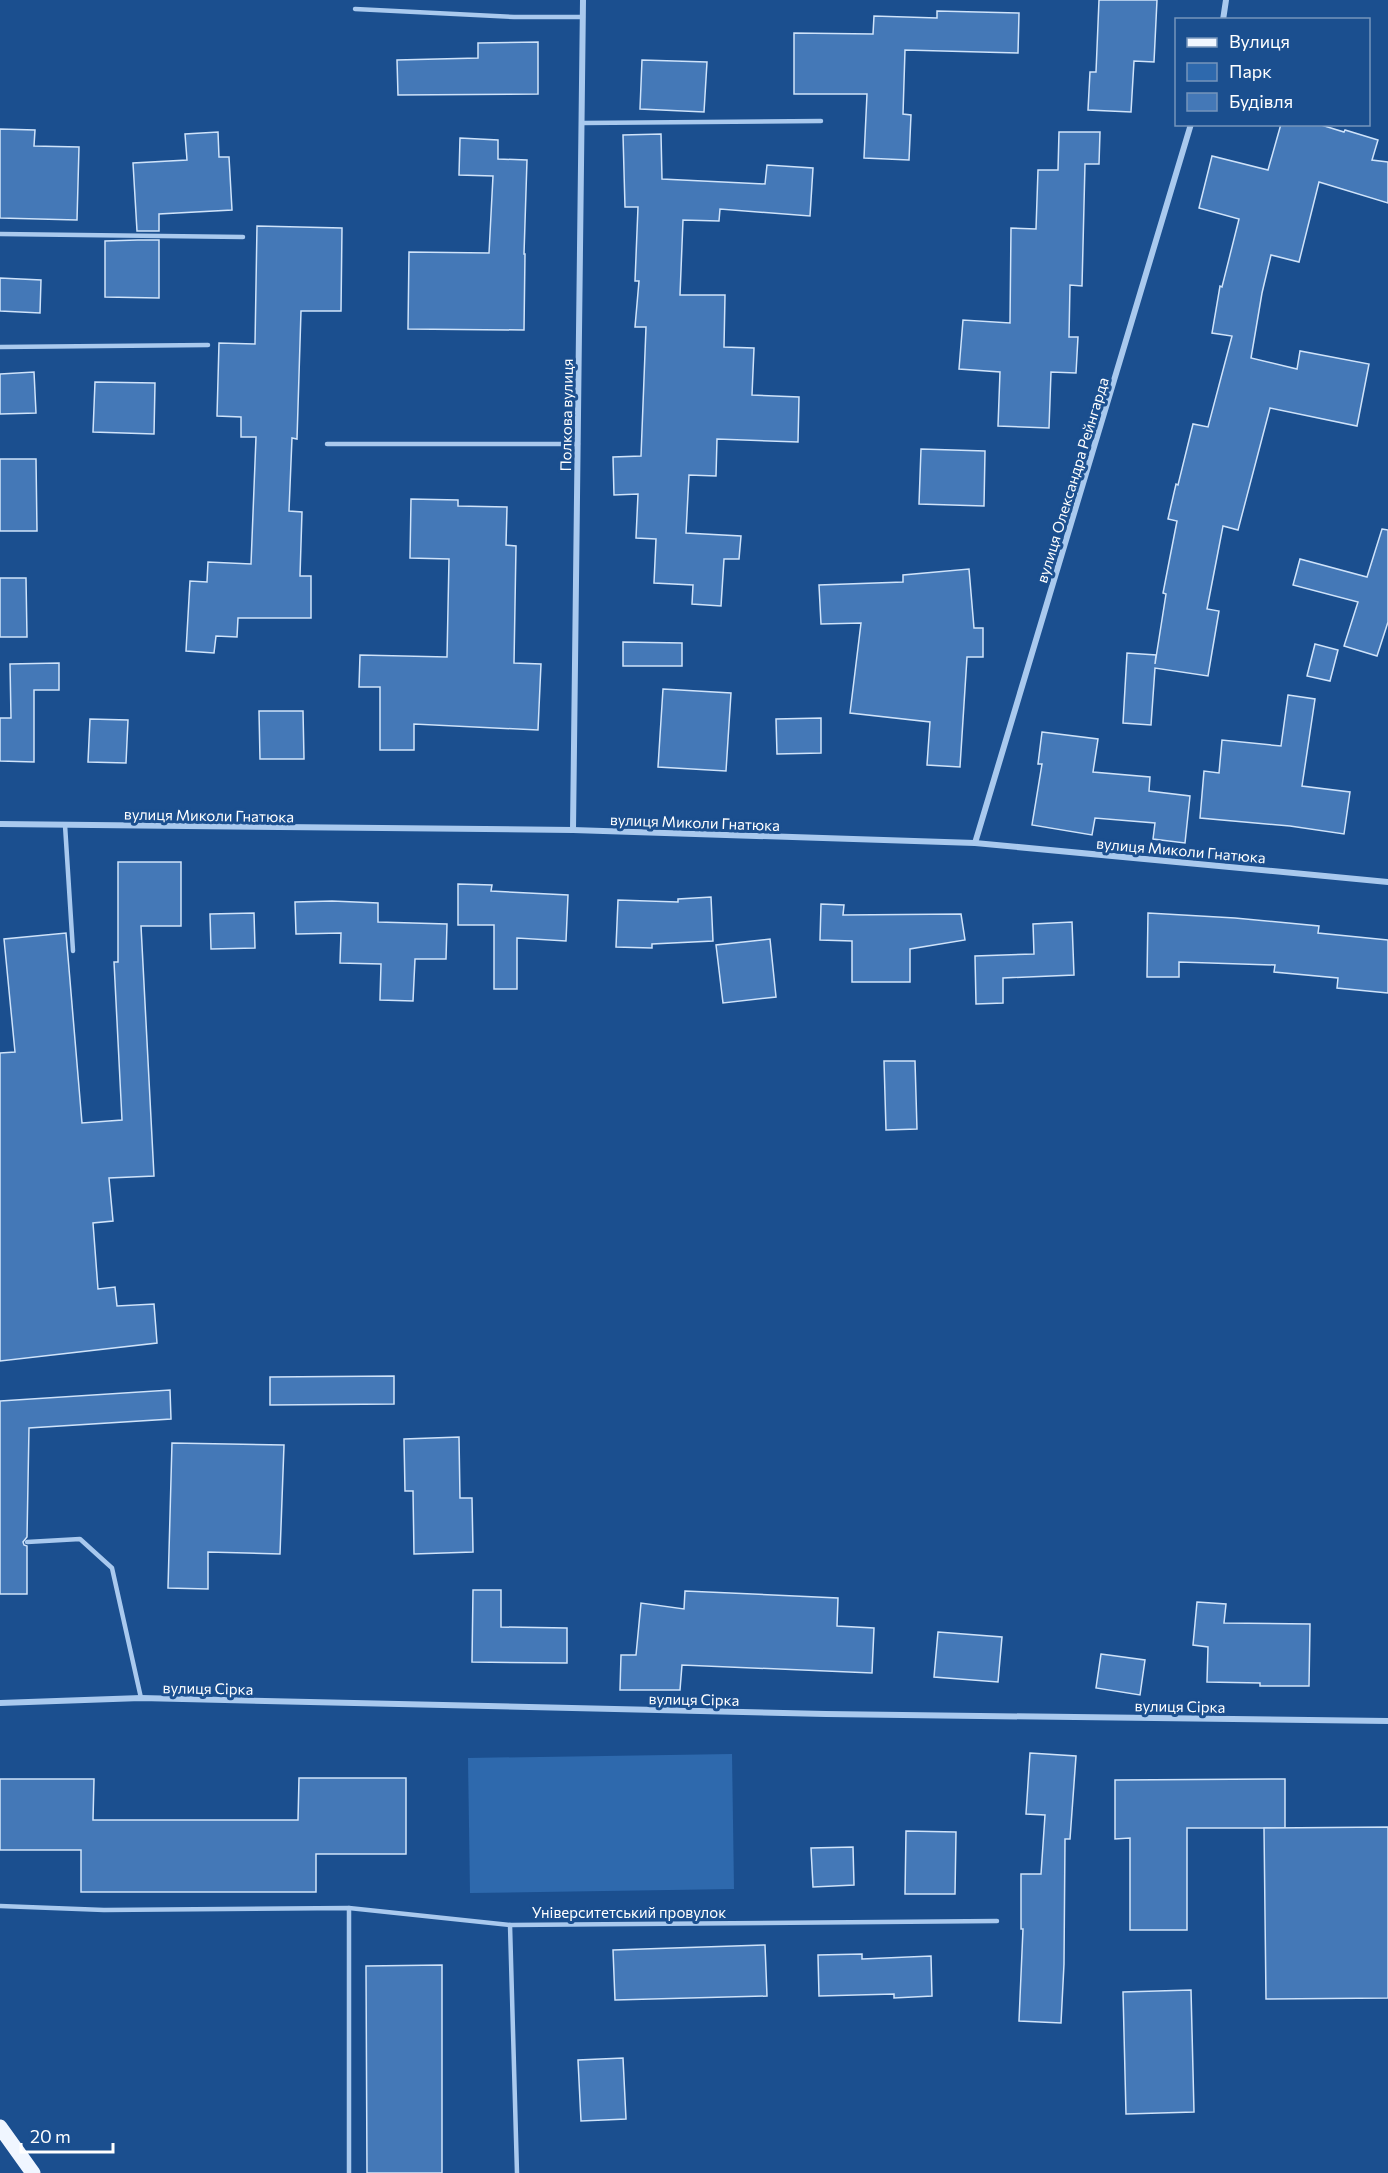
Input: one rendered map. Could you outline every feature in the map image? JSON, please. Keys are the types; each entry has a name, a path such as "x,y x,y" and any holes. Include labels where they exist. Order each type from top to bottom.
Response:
{"main road":[{"path":"0,2127 33,2173"}],"street":[{"name":"Полкова вулиця","path":"573,830 583,0"},
{"path":"1223,18 1226,0"},
{"name":"вулиця Олександра Рейнгарда","path":"975,843 1190,126"},
{"name":"вулиця Миколи Гнатюка","path":"0,824 573,830 975,843 1388,882"},
{"name":"вулиця Сірка","path":"0,1703 141,1698 826,1714 1388,1721"}],"lane":[{"path":"355,9 514,17 583,17"},
{"path":"582,123 821,121"},
{"path":"0,234 243,237"},
{"path":"0,347 208,345"},
{"path":"327,444 578,444"},
{"path":"65,825 74,951"},
{"path":"27,1542 80,1539 112,1568 141,1698"},
{"path":"0,1906 104,1910 349,1908 510,1924"},
{"path":"349,1908 349,2173"},
{"name":"Університетський провулок","path":"517,2173 510,1924 997,1921"}],"green space":[{"path":"732,1754 734,1889 470,1893 468,1758"}],"building":[{"path":"1099,0 1157,0 1154,62 1134,61 1131,112 1088,110 1090,72 1096,72"},
{"path":"937,11 1019,13 1018,53 905,50 903,114 911,115 909,160 864,158 867,94 794,94 794,33 873,34 874,16 937,18"},
{"path":"538,42 538,94 398,95 397,60 478,58 478,43"},
{"path":"642,60 707,62 704,112 640,109"},
{"path":"1280,126 1324,126 1378,140 1372,160 1388,162 1388,203 1319,182 1299,262 1271,255 1251,358 1297,369 1300,351 1369,364 1357,426 1270,408 1238,530 1223,526 1207,609 1219,611 1208,676 1155,668 1151,725 1123,723 1127,653 1156,655 1155,664 1166,594 1163,593 1177,521 1168,519 1176,484 1178,485 1193,424 1208,427 1232,336 1212,333 1220,286 1222,287 1239,219 1199,208 1212,156 1268,170"},
{"path":"0,129 35,130 34,146 79,147 77,220 0,218"},
{"path":"218,132 219,157 229,157 232,210 159,214 159,231 137,231 133,163 187,160 185,134"},
{"path":"1059,132 1100,132 1099,164 1085,164 1082,286 1070,285 1069,337 1078,337 1076,373 1051,372 1049,428 998,426 1000,372 959,369 963,320 1010,323 1011,228 1036,229 1038,170 1058,170"},
{"path":"661,134 662,179 765,184 767,165 813,168 810,216 720,209 719,221 683,220 680,295 725,295 724,347 754,348 752,395 799,397 798,442 717,439 716,476 689,475 686,533 741,536 739,559 724,559 721,606 692,604 693,585 654,583 656,539 636,538 638,494 614,495 613,457 641,456 646,327 635,327 639,281 635,281 638,207 625,207 623,135"},
{"path":"460,138 498,140 498,159 527,160 524,330 408,329 409,252 489,253 493,176 459,175"},
{"path":"257,226 342,228 341,311 301,311 297,439 292,438 289,511 302,512 300,576 311,576 311,618 238,618 237,637 216,636 214,653 186,651 190,581 207,582 208,562 251,564 256,437 241,437 241,417 217,416 219,343 255,344"},
{"path":"159,240 159,298 105,297 105,241"},
{"path":"0,278 41,280 40,313 0,311"},
{"path":"34,372 36,413 0,414 0,374"},
{"path":"95,382 155,383 154,434 93,432"},
{"path":"921,449 985,451 984,506 919,504"},
{"path":"0,459 36,459 37,531 0,531"},
{"path":"411,499 458,500 458,506 507,507 506,545 516,546 514,663 541,664 538,730 414,724 414,750 380,750 380,687 359,687 360,655 447,657 449,559 410,558"},
{"path":"1382,529 1388,530 1388,622 1377,656 1344,646 1358,602 1293,585 1300,559 1367,577"},
{"path":"969,569 974,628 983,628 983,657 967,657 960,767 927,765 930,722 850,713 861,623 821,624 819,585 903,582 903,575"},
{"path":"0,578 26,578 27,637 0,637"},
{"path":"623,642 682,643 682,666 623,666"},
{"path":"1315,644 1338,650 1330,681 1307,676"},
{"path":"59,663 59,690 34,690 34,762 0,761 0,718 11,718 10,664"},
{"path":"663,689 731,693 726,771 658,767"},
{"path":"1288,695 1315,699 1302,786 1350,792 1344,834 1290,826 1200,818 1204,771 1219,773 1222,740 1281,746"},
{"path":"259,711 303,711 304,759 260,759"},
{"path":"821,718 821,753 777,754 776,719"},
{"path":"90,719 128,720 126,763 88,762"},
{"path":"1042,732 1098,739 1093,772 1150,777 1149,791 1190,796 1185,843 1153,839 1155,823 1095,818 1092,835 1032,825 1042,764 1038,764"},
{"path":"118,862 181,862 181,926 141,926 154,1176 109,1178 113,1221 93,1223 98,1289 115,1287 117,1306 154,1304 157,1343 0,1361 0,1053 15,1052 4,939 66,933 82,1123 122,1120 114,962 118,962"},
{"path":"458,884 492,885 491,891 568,895 566,941 517,938 517,989 494,989 494,925 458,925"},
{"path":"711,897 713,941 652,944 652,948 616,947 618,900 678,902 678,899"},
{"path":"295,902 378,903 378,922 447,924 446,959 415,959 413,1001 380,1000 381,964 340,963 341,933 296,934"},
{"path":"821,904 844,905 843,915 961,914 965,940 910,949 910,982 852,982 852,941 820,940"},
{"path":"254,913 255,948 211,949 210,914"},
{"path":"1148,913 1319,926 1318,933 1388,940 1388,993 1337,988 1338,978 1274,972 1275,965 1179,962 1179,977 1147,977"},
{"path":"1072,922 1074,975 1003,978 1003,1003 976,1004 975,956 1034,954 1033,924"},
{"path":"770,939 776,997 723,1003 716,945"},
{"path":"884,1061 915,1061 917,1129 886,1130"},
{"path":"394,1376 394,1404 270,1405 270,1377"},
{"path":"170,1390 171,1419 29,1428 27,1537 23,1542 27,1546 27,1594 0,1594 0,1401"},
{"path":"459,1437 460,1498 472,1498 473,1552 414,1554 413,1491 405,1491 404,1439"},
{"path":"172,1443 284,1445 280,1554 208,1552 208,1589 168,1588"},
{"path":"473,1590 501,1590 501,1627 567,1628 567,1663 472,1662"},
{"path":"685,1591 838,1598 837,1626 874,1628 872,1673 682,1665 680,1690 620,1690 621,1655 636,1655 641,1603 684,1609"},
{"path":"1197,1602 1226,1604 1224,1623 1310,1624 1309,1686 1260,1686 1260,1683 1207,1682 1208,1647 1193,1645"},
{"path":"938,1632 1002,1637 998,1682 934,1677"},
{"path":"1101,1654 1145,1660 1140,1695 1096,1688"},
{"path":"1030,1753 1076,1756 1070,1839 1065,1839 1061,2023 1019,2021 1023,1929 1021,1929 1021,1874 1041,1874 1045,1815 1026,1814"},
{"path":"299,1778 406,1778 406,1854 316,1854 316,1892 81,1892 81,1850 0,1850 0,1779 94,1779 93,1820 298,1820"},
{"path":"1285,1779 1285,1828 1187,1828 1187,1930 1130,1930 1130,1838 1115,1839 1115,1780"},
{"path":"1388,1827 1388,1998 1266,1999 1264,1828"},
{"path":"906,1831 956,1832 955,1894 905,1894"},
{"path":"853,1847 854,1885 813,1887 811,1848"},
{"path":"765,1945 767,1996 615,2000 613,1950"},
{"path":"862,1954 862,1959 931,1956 932,1996 894,1998 894,1994 819,1996 818,1955"},
{"path":"442,1965 442,2173 367,2173 366,1966"},
{"path":"1191,1990 1194,2112 1126,2114 1123,1992"},
{"path":"623,2058 626,2119 581,2121 578,2060"}]}
